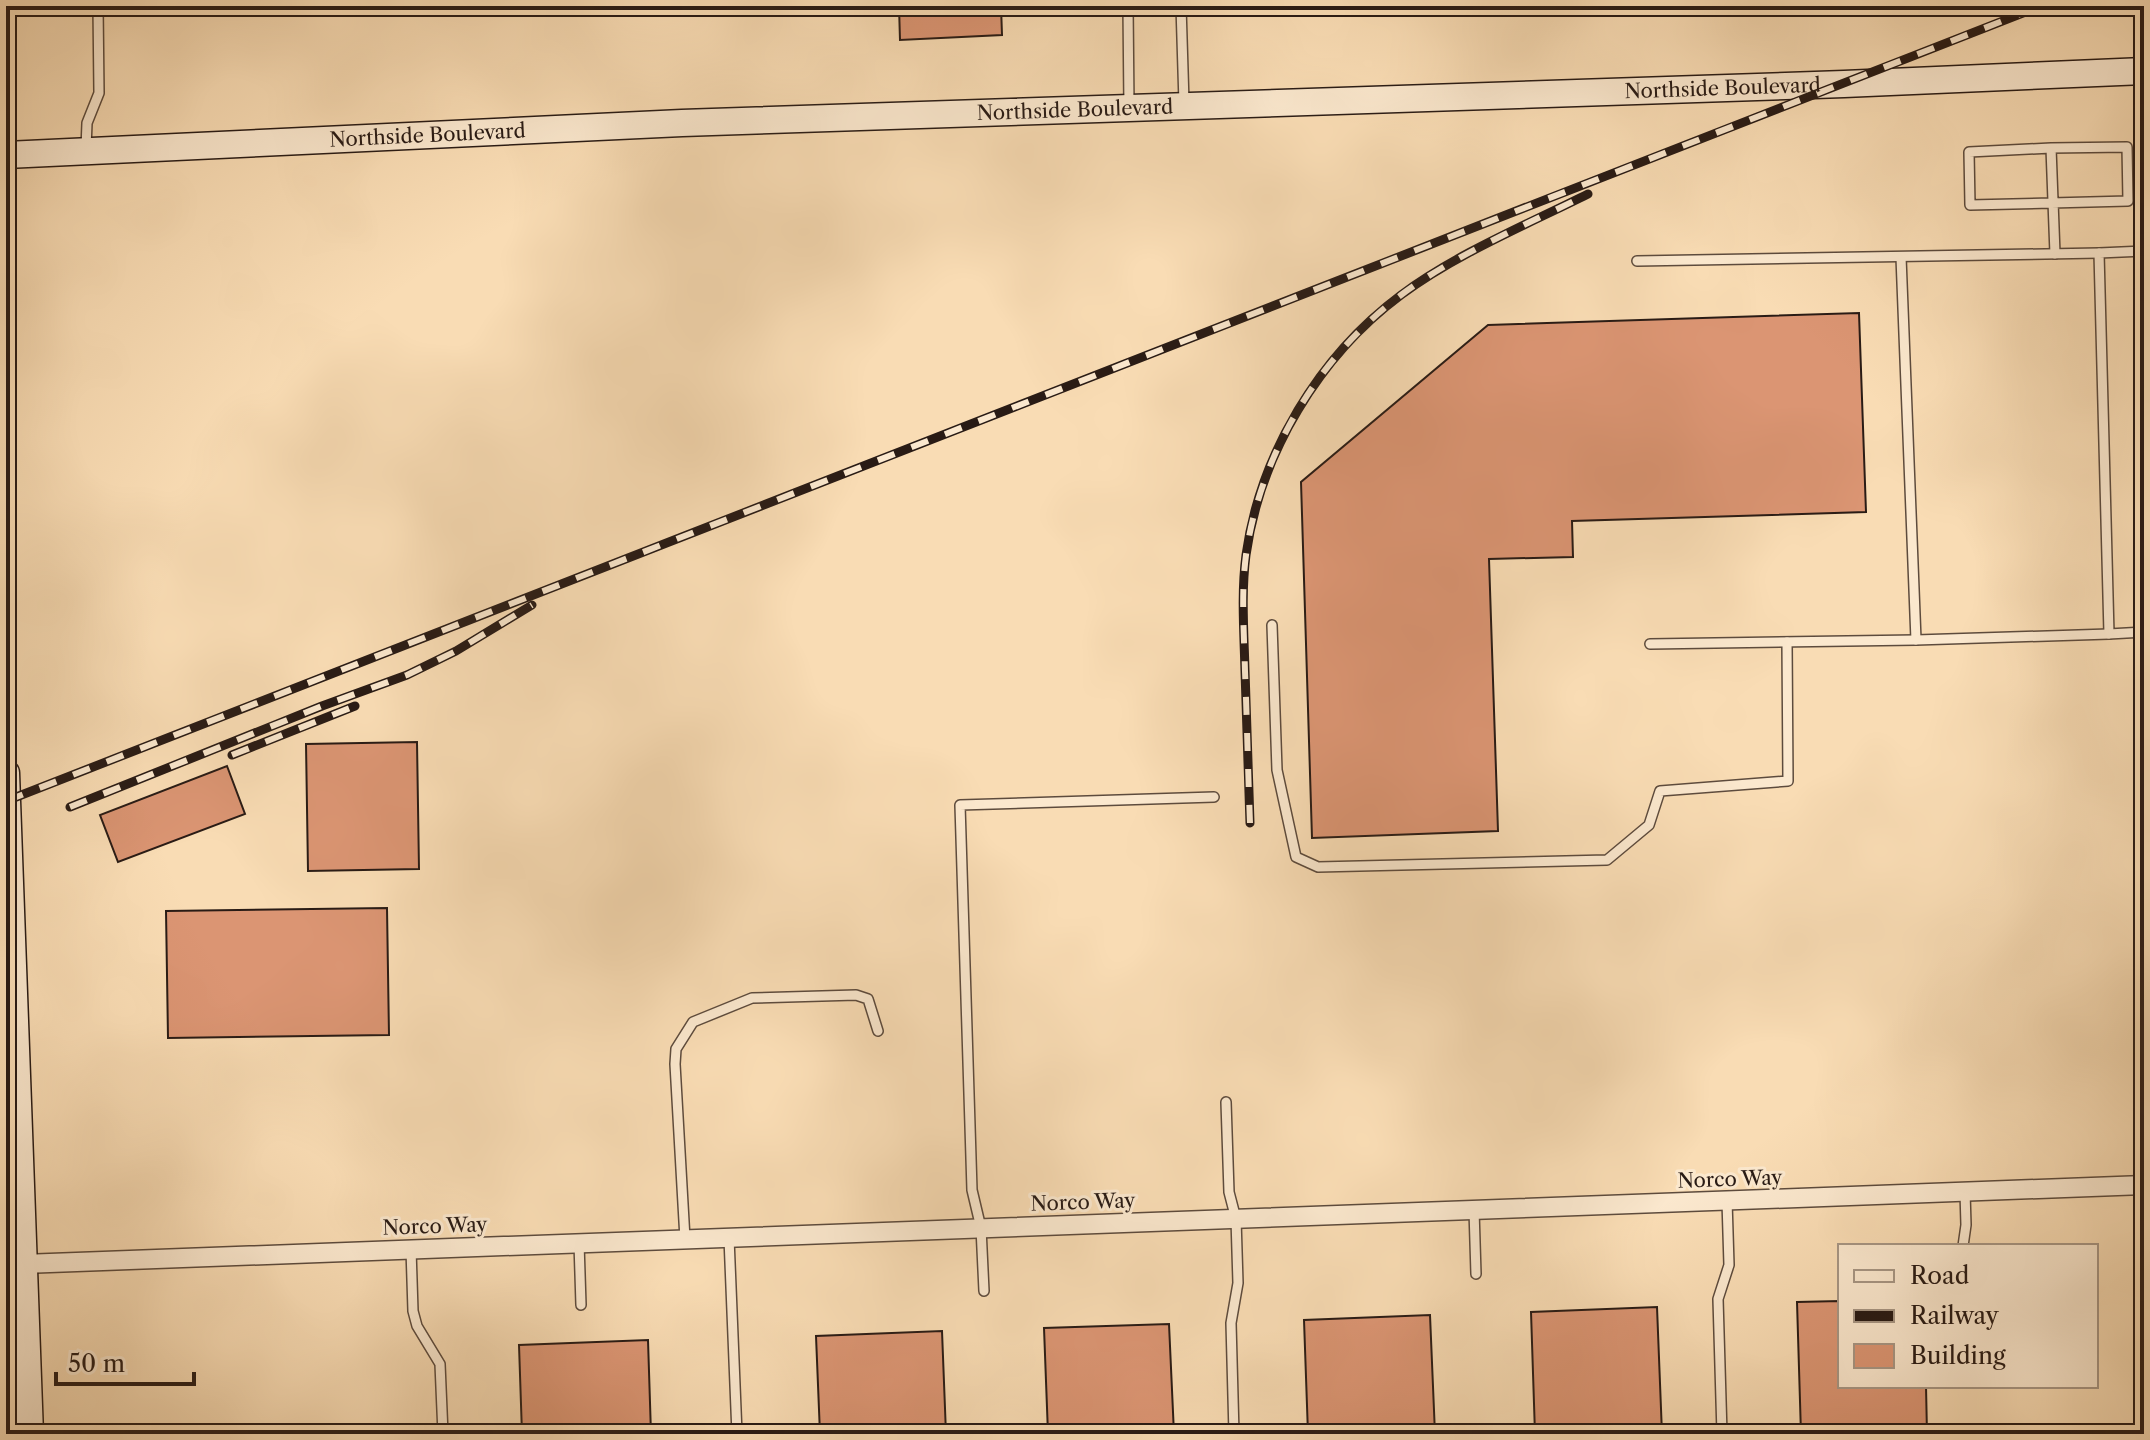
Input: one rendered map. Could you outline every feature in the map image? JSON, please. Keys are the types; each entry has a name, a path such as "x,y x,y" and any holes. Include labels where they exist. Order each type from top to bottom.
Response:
{"main road":[{"name":"Northside Boulevard","path":"6,155 666,124 2144,71"},
{"path":"6,773 13,1140 30,1434"}],"street":[{"name":"Norco Way","path":"20,1266 2144,1185"}],"lane":[{"path":"86,152 87,123 99,93 98,6"},
{"path":"1128,6 1129,108"},
{"path":"1181,6 1184,106"},
{"path":"2127,147 2128,201 1970,205 1969,152 2051,148 2127,147"},
{"path":"2051,148 2055,254"},
{"path":"1637,261 2144,251"},
{"path":"2099,253 2109,634"},
{"path":"1901,257 1916,640"},
{"path":"1272,625 1277,770 1296,857 1318,867 1607,860 1649,825 1660,791 1788,781 1787,642"},
{"path":"1650,644 1916,640 2144,632"},
{"path":"984,1291 981,1228 972,1190 960,805 1214,797"},
{"path":"685,1239 675,1064 676,1049 693,1022 752,998 856,995 868,999 878,1031"},
{"path":"1226,1102 1229,1192 1236,1219 1238,1283 1231,1323 1234,1434"},
{"path":"1963,1244 1965,1192"},
{"path":"1722,1434 1718,1299 1729,1265 1727,1201"},
{"path":"1474,1210 1476,1274"},
{"path":"729,1238 737,1434"},
{"path":"579,1243 581,1305"},
{"path":"411,1249 413,1311 417,1326 440,1364 443,1434"}],"building":[{"path":"899,6 1001,6 1002,35 900,40"},
{"path":"1859,313 1866,512 1572,521 1573,557 1489,559 1498,831 1312,838 1301,482 1488,325"},
{"path":"417,742 419,869 308,871 306,744"},
{"path":"227,766 245,814 118,862 100,815"},
{"path":"387,908 389,1035 168,1038 166,911"},
{"path":"1838,1301 1838,1388 1926,1388 1927,1434 1801,1434 1797,1302"},
{"path":"1657,1307 1662,1434 1535,1434 1531,1312"},
{"path":"1430,1315 1435,1434 1308,1434 1304,1320"},
{"path":"1169,1324 1174,1434 1048,1434 1044,1328"},
{"path":"942,1331 946,1434 820,1434 816,1336"},
{"path":"648,1340 651,1434 522,1434 519,1345"}],"railway":[{"path":"6,801 2041,6"},
{"path":"1250,823 1243,613 1246,555 1253,517 1265,480 1298,410 1344,347 1401,295 1468,253 1588,194"},
{"path":"70,807 407,675 456,651 532,605"},
{"path":"232,755 355,706"}]}
